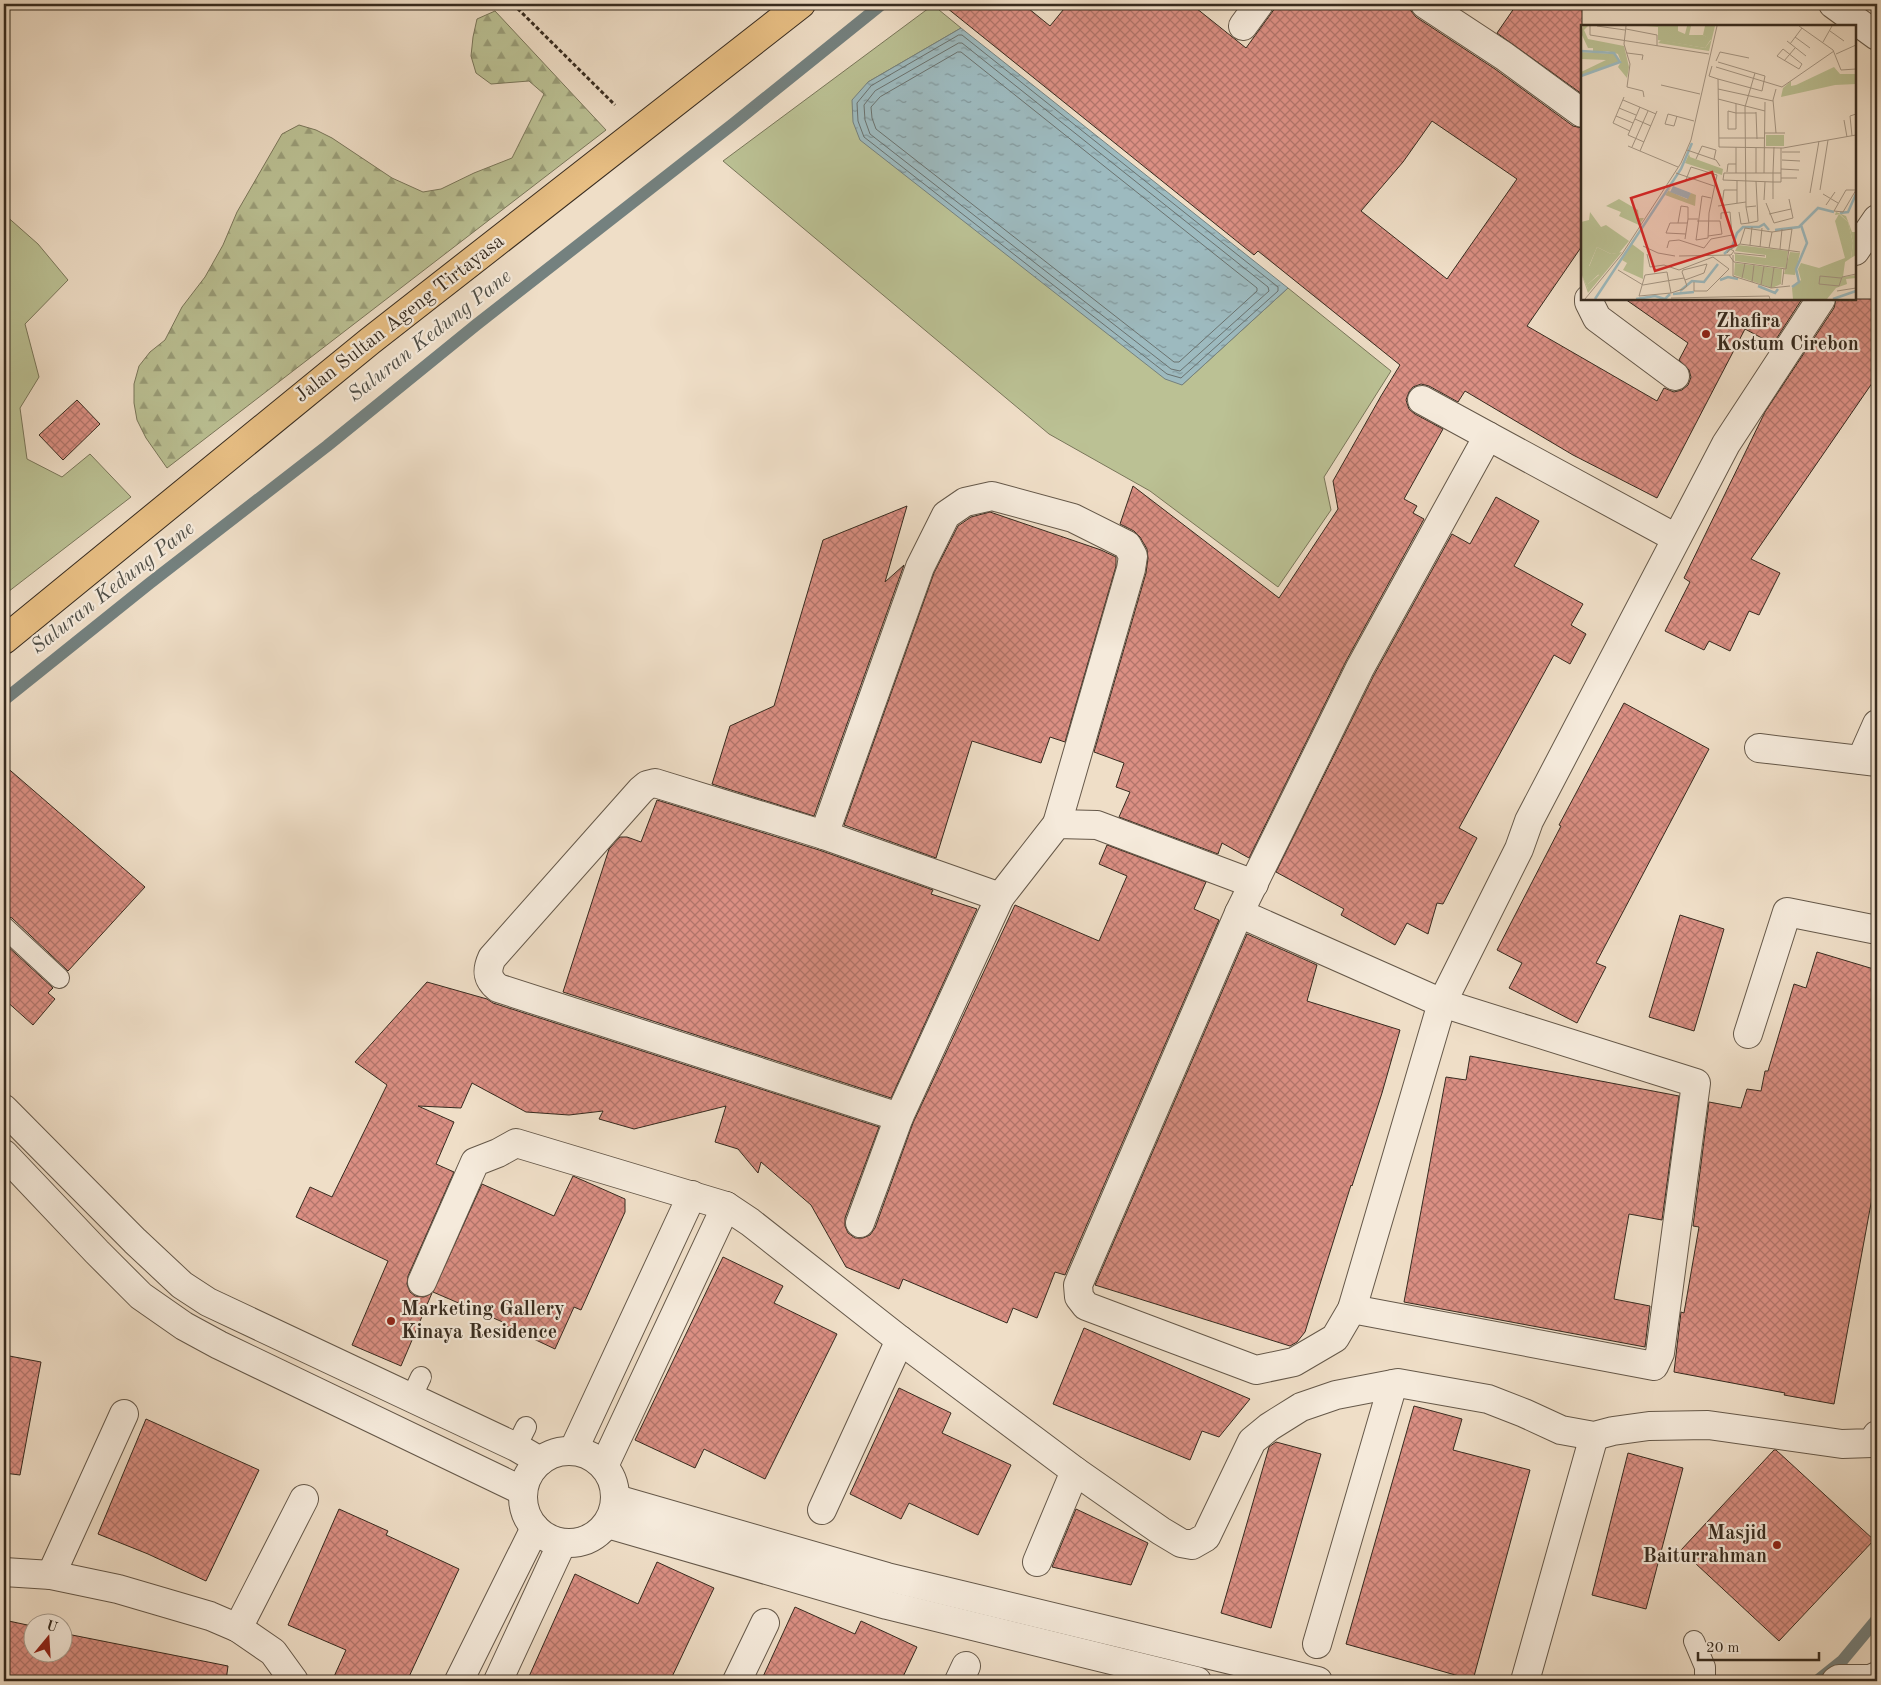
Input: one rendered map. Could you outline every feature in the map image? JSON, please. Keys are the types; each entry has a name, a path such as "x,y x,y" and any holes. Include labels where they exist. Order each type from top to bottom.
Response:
{"main road":[{"name":"Jalan Sultan Ageng Tirtayasa","path":"4,640 370,341 801,4"}],"street":[{"path":"1243,26 1259,4"},
{"path":"1425,4 1504,56 1581,112"},
{"path":"1833,4 1877,36"},
{"path":"1856,250 1877,219"},
{"path":"1589,300 1597,318 1675,376"},
{"path":"1488,436 1360,668 1239,913 1078,1285 1079,1297 1086,1306 1256,1370 1294,1362 1335,1338 1352,1309 1442,1003 1520,849 1529,822 1726,444 1820,300"},
{"path":"1422,400 1676,538"},
{"path":"824,835 920,567 946,514 965,502 992,496 1072,518 1127,545 1133,556 1131,569 1057,824 1000,897 899,1117 860,1223"},
{"path":"1759,748 1869,761 1877,724"},
{"path":"899,1117 498,988 488,978 488,968 492,958 641,790 647,785 655,783 824,835 1000,897"},
{"path":"1057,824 1097,825 1254,884"},
{"path":"1748,1034 1787,912 1877,930"},
{"path":"1239,913 1442,1003 1696,1083 1660,1353 1654,1366 1352,1309"},
{"path":"4,1109 135,1241 182,1285 208,1302 416,1388 521,1437 540,1461"},
{"path":"422,1282 475,1162 498,1153 516,1143 726,1206 750,1222 900,1340 1075,1471 1160,1531 1181,1543 1192,1545 1206,1537 1252,1441 1269,1427 1301,1407 1336,1395 1393,1384 1488,1399 1562,1430 1594,1436 1613,1431 1649,1426 1708,1424 1842,1444 1872,1443 1877,1435"},
{"path":"4,1154 141,1296 184,1326 219,1345 523,1491"},
{"path":"573,1451 692,1195"},
{"path":"604,1466 726,1206"},
{"path":"822,1510 900,1340"},
{"path":"1317,1644 1393,1384"},
{"path":"51,1575 124,1414"},
{"path":"1525,1681 1594,1436"},
{"path":"573,1451 590,1456 604,1466 613,1482 612,1511 592,1538 583,1542 562,1543 548,1538 535,1528 525,1511 523,1491 526,1480 540,1461 555,1453 573,1451"},
{"path":"1036,1562 1075,1471"},
{"path":"238,1628 304,1499"},
{"path":"612,1511 887,1606 1197,1681"},
{"path":"612,1511 1318,1681"},
{"path":"458,1681 535,1528"},
{"path":"498,1681 562,1543"},
{"path":"4,1572 51,1575 118,1589 210,1616 238,1628 273,1652 294,1681"},
{"path":"737,1681 765,1623"},
{"path":"1836,1681 1839,1679 1872,1679"}],"lane":[{"path":"4,927 59,978"},
{"path":"1694,1641 1705,1674"}],"path":[{"path":"512,4 613,102 636,134"}],"green space":[{"path":"933,5 961,28 868,82 1182,385 1288,288 1391,371 1324,477 1331,510 1278,587 1150,491 1049,434 723,161"},
{"path":"495,11 606,130 167,468 146,438 137,420 134,403 134,384 139,366 150,352 165,340 182,307 205,277 223,245 237,212 282,134 299,125 316,130 332,138 392,178 423,192 441,189 512,158 544,94 529,81 491,84 476,73 471,56 477,19"},
{"path":"4,214 38,244 68,280 25,324 39,377 20,408 27,459 62,477 90,454 131,497 4,595"}],"water":[{"path":"961,28 1288,288 1182,385 1165,379 860,140 853,122 852,100 868,82"}],"building":[{"path":"942,4 1023,4 1050,26 1068,4 1191,4 1246,48 1278,4 1406,4 1416,17 1495,69 1573,126 1581,128 1581,247 1527,326 1657,401 1664,388 1674,392 1682,390 1688,385 1691,377 1689,370 1679,360 1688,343 1626,300 1801,300 1773,344 1745,329 1657,498 1573,455 1465,391 1458,402 1429,386 1421,384 1413,387 1406,400 1409,409 1443,429 1404,499 1417,506 1413,513 1424,519 1346,661 1249,858 1222,843 1218,854 1119,817 1130,792 1116,787 1124,763 1094,752 1146,573 1147,549 1134,531 1120,524 1133,486 1279,598 1338,509 1333,481 1400,365 1258,251 1254,255","holes":["1432,121 1517,179 1447,279 1361,211 1403,162"]},
{"path":"1517,4 1582,4 1581,93 1497,33"},
{"path":"1877,299 1877,376 1751,559 1780,573 1759,615 1749,611 1730,651 1709,641 1704,650 1665,631 1690,582 1684,578 1765,412 1834,308 1836,300"},
{"path":"77,400 100,424 63,460 39,435"},
{"path":"1496,497 1539,521 1514,566 1583,604 1571,625 1586,634 1570,664 1554,655 1459,828 1477,838 1443,904 1437,903 1428,934 1407,923 1395,945 1341,915 1344,909 1276,872 1374,675 1452,534 1470,544"},
{"path":"907,506 885,582 904,565 814,816 712,784 730,726 774,706 823,540"},
{"path":"990,512 1101,550 1116,557 1116,566 1065,742 1050,737 1041,763 972,741 936,858 844,825 934,573 958,526 971,517"},
{"path":"1624,703 1709,749 1596,963 1606,967 1577,1023 1509,988 1522,963 1497,950 1561,826 1559,825"},
{"path":"4,765 145,887 68,971 12,918 4,915"},
{"path":"657,800 819,850 933,890 931,894 977,909 891,1098 563,992 609,849 620,837 627,837 641,842"},
{"path":"1107,845 1206,882 1194,909 1219,920 1065,1275 1055,1272 1037,1318 1013,1308 1007,1323 903,1279 899,1289 846,1267 811,1205 761,1162 758,1173 738,1149 715,1142 726,1106 634,1129 599,1119 603,1111 569,1115 526,1112 472,1083 461,1108 418,1106 454,1122 436,1164 454,1172 408,1276 407,1284 410,1292 415,1296 424,1297 432,1293 401,1366 352,1345 388,1261 296,1217 310,1187 332,1197 387,1085 355,1062 427,982 487,999 493,1003 879,1127 845,1218 845,1226 848,1233 855,1238 863,1238 870,1235 875,1228 913,1123 1015,905 1099,941 1127,876 1099,864"},
{"path":"1680,915 1724,929 1694,1031 1649,1017"},
{"path":"1247,934 1317,965 1307,1001 1400,1030 1382,1093 1305,1332 1297,1342 1290,1346 1095,1285"},
{"path":"4,943 53,988 48,993 55,999 33,1025 4,999"},
{"path":"1817,952 1877,970 1877,1171 1834,1404 1674,1372 1681,1312 1684,1313 1699,1227 1693,1226 1709,1102 1741,1108 1747,1089 1761,1091 1765,1071 1768,1071 1794,984 1806,988"},
{"path":"1470,1056 1679,1096 1662,1220 1629,1214 1614,1299 1650,1306 1645,1347 1404,1302 1446,1077 1466,1080"},
{"path":"573,1176 625,1199 625,1212 581,1310 574,1307 555,1349 504,1325 505,1323 433,1292 482,1184 554,1216"},
{"path":"723,1257 783,1286 774,1303 837,1334 765,1479 704,1449 695,1468 635,1440"},
{"path":"1084,1328 1250,1399 1219,1437 1202,1431 1190,1460 1053,1404"},
{"path":"4,1355 41,1362 20,1475 4,1473"},
{"path":"899,1388 951,1413 942,1433 1011,1465 978,1535 909,1503 901,1519 850,1494"},
{"path":"1414,1406 1462,1419 1453,1450 1530,1470 1473,1680 1346,1644"},
{"path":"146,1419 259,1470 206,1581 148,1554 98,1534"},
{"path":"1276,1442 1321,1454 1271,1628 1221,1613 1269,1447"},
{"name":"Masjid Baiturrahman","path":"1774,1450 1874,1540 1779,1641 1681,1550"},
{"path":"1628,1453 1683,1468 1646,1609 1592,1595"},
{"path":"339,1509 388,1531 386,1535 459,1569 407,1681 332,1681 346,1650 288,1625"},
{"path":"1076,1509 1148,1543 1131,1585 1052,1567"},
{"path":"657,1562 714,1588 670,1681 527,1681 575,1574 638,1604"},
{"path":"795,1607 855,1634 861,1621 917,1647 901,1681 761,1681"},
{"path":"4,1620 22,1624 22,1662 72,1662 72,1635 228,1666 226,1681 4,1681"}],"waterway":[{"name":"Saluran Kedung Pane","path":"4,700 150,583 327,446 476,325 733,124 882,4"},
{"path":"1817,1681 1842,1661 1877,1619"}],"place":[{"name":"Zhafira Kostum Cirebon","path":"1706,334"},
{"name":"Marketing Gallery Kinaya Residence","path":"391,1321"},
{"name":"Masjid Baiturrahman","path":"1777,1545"}]}
